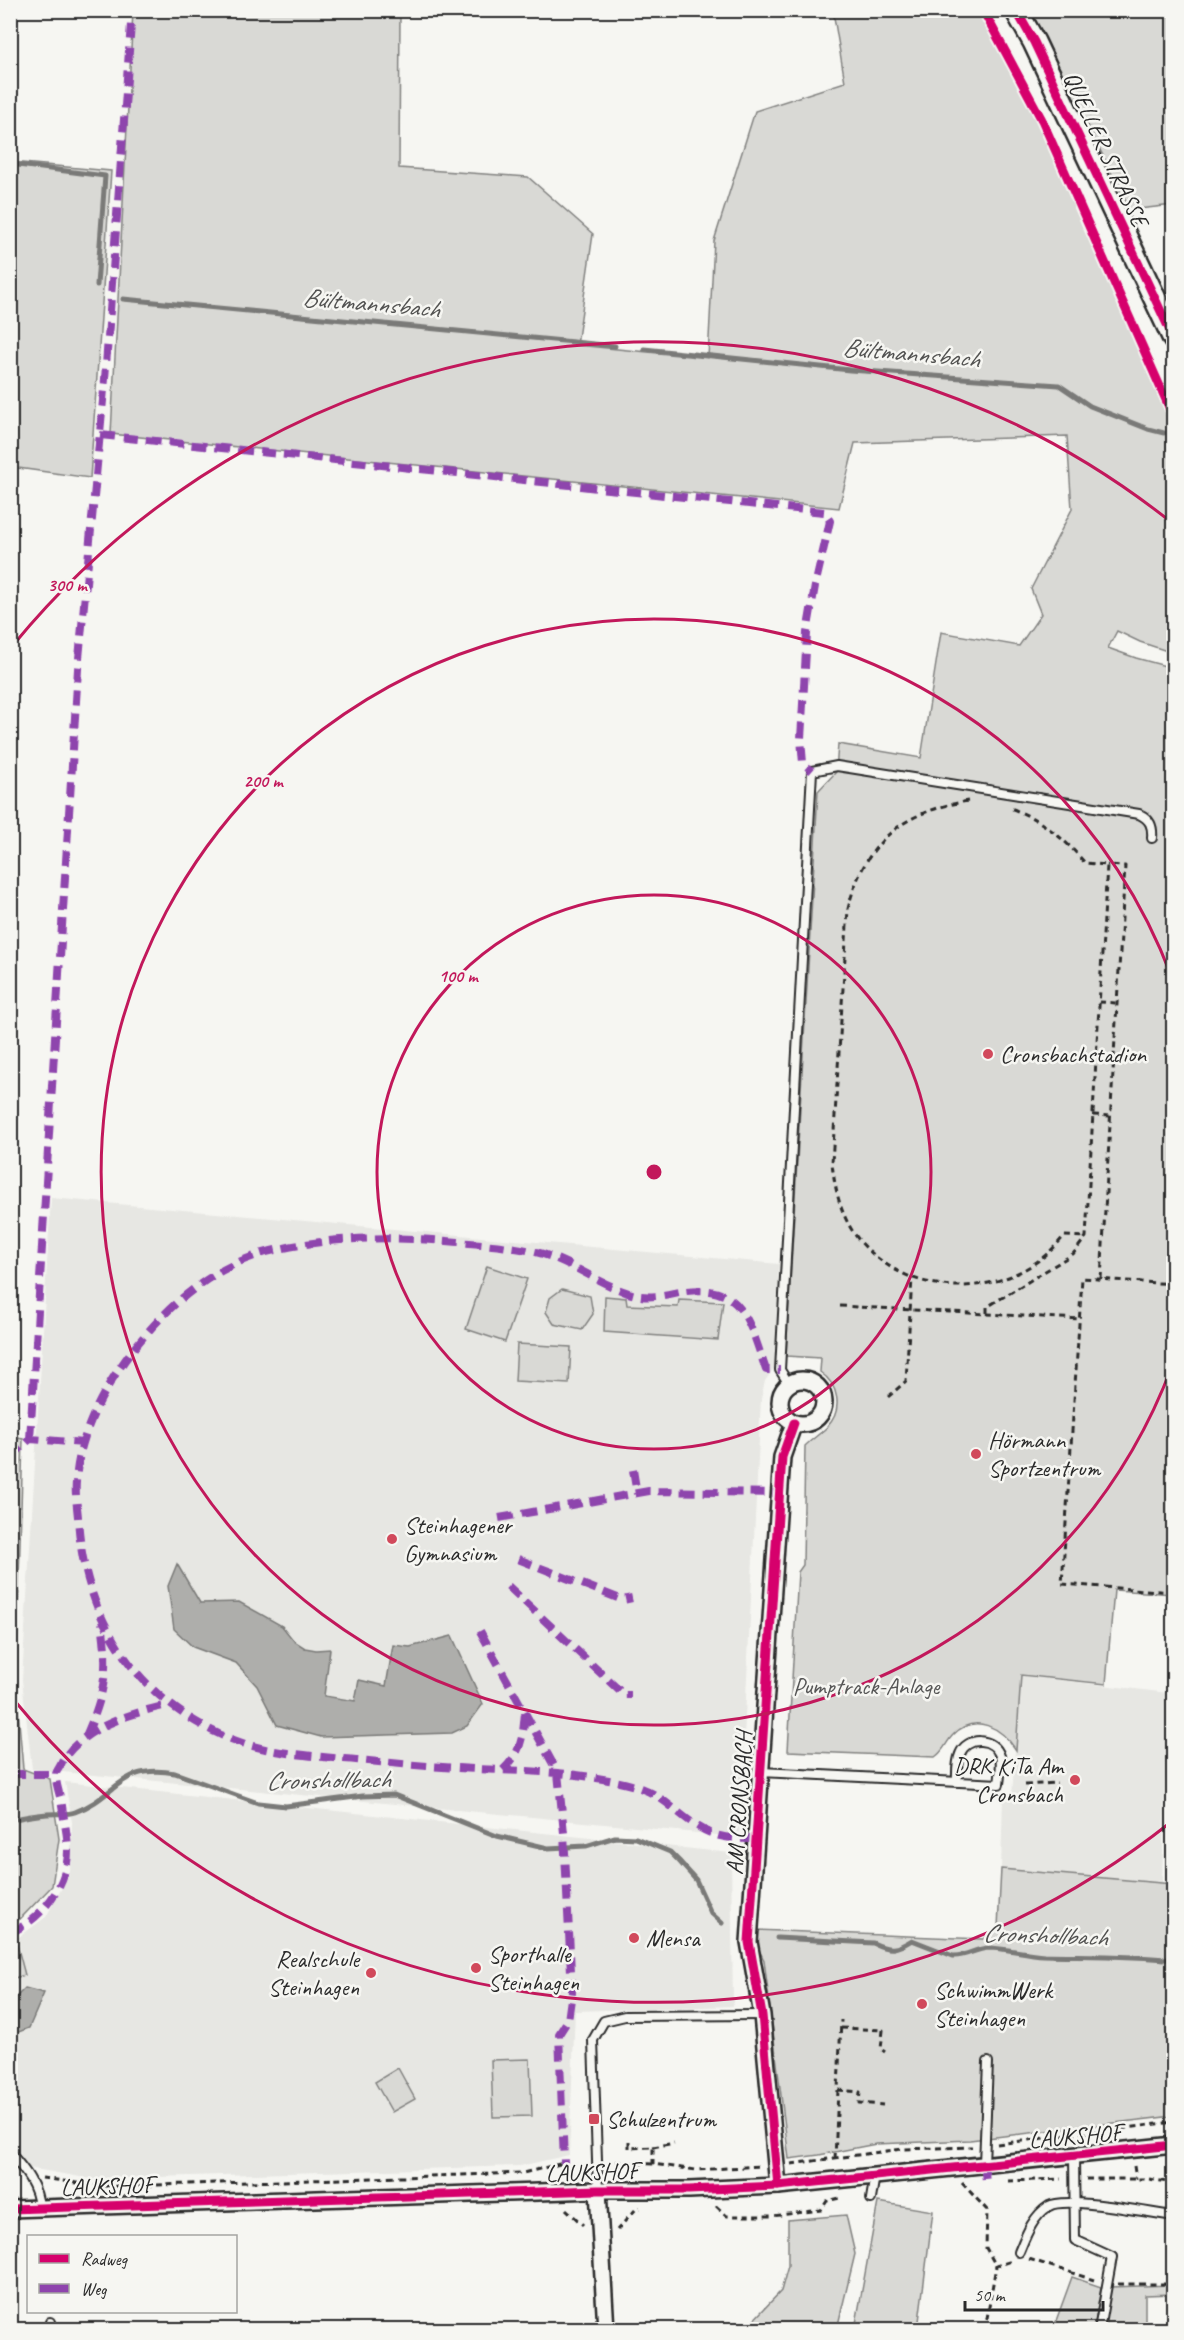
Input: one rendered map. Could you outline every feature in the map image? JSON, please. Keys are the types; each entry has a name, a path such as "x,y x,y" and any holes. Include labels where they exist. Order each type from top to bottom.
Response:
{"main road":[{"name":"QUELLER STRASSE","path":"1016,10 1034,42 1173,339"}],"street":[{"path":"795,1381 809,1381 820,1389 824,1402 820,1415 815,1420 802,1425 794,1424 780,1409 780,1395 789,1384 795,1381"},
{"name":"AM CRONSBACH","path":"778,2186 762,2015 749,1942 782,1457 794,1424"},
{"name":"LAUKSHOF","path":"10,2209 778,2186 1173,2145"},
{"path":"598,2190 606,2330"}],"lane":[{"path":"789,1384 780,1370 812,771 837,766 1139,814 1149,820 1152,826 1152,838"},
{"name":"AM CRONSBACH","path":"761,1772 957,1782 999,1784 1001,1763 997,1750 986,1742 973,1742 967,1745 959,1755 957,1782"},
{"path":"598,2190 592,2040 604,2021 625,2016 762,2015"},
{"path":"984,2164 988,2062"},
{"path":"10,2153 28,2176 39,2198 39,2208"},
{"path":"1074,2156 1075,2240 1112,2257 1099,2330"},
{"path":"872,2196 876,2175"},
{"path":"1021,2254 1029,2230 1042,2212 1056,2203 1075,2203 1173,2216"}],"path":[{"path":"983,10 1042,120 1173,418"},
{"path":"974,800 924,811 902,824 881,841 864,863 853,888 848,909 832,1163 834,1189 842,1212 858,1239 876,1257 900,1274 923,1283 947,1287 973,1286 998,1281 1026,1269 1051,1253 1064,1236 1086,1237"},
{"path":"1002,805 1028,814 1048,827 1071,846 1085,863 1125,866 1101,1279"},
{"path":"987,1313 987,1307 1073,1254 1086,1237 1107,865"},
{"path":"1099,1002 1117,1003"},
{"path":"1096,1058 1114,1059"},
{"path":"1092,1115 1110,1116"},
{"path":"888,1397 906,1381 912,1278"},
{"path":"1173,1284 1082,1278 1062,1584 1173,1592"},
{"path":"840,1306 1079,1319"},
{"path":"1025,1785 1057,1783"},
{"path":"835,2159 841,2020"},
{"path":"841,2028 883,2030 881,2049 885,2052"},
{"path":"838,2090 860,2092 859,2103 882,2105"},
{"path":"616,2162 696,2170 777,2165 902,2149 985,2145 1173,2122"},
{"path":"629,2142 629,2148 674,2144"},
{"path":"652,2147 653,2164"},
{"path":"28,2176 98,2186 127,2186 523,2173 564,2163"},
{"path":"998,2181 1149,2179 1173,2183"},
{"path":"970,2182 961,2182 987,2210 987,2248 996,2266 985,2330"},
{"path":"706,2206 718,2206 727,2216 772,2216 821,2210 827,2200 872,2196"},
{"path":"565,2207 588,2230"},
{"path":"617,2230 636,2209 648,2208"},
{"path":"1021,2254 1106,2284 1173,2284"},
{"path":"996,2266 1014,2260"}],"shaded area":[{"name":"Steinhagener Gymnasium","path":"51,1198 779,1264 775,1367 765,1381 761,1399 739,1837 32,1769 22,1680"},
{"path":"177,1564 200,1603 239,1602 282,1626 294,1641 305,1648 330,1649 324,1696 355,1701 359,1680 386,1686 393,1645 410,1647 452,1636 483,1704 467,1726 452,1733 321,1737 277,1725 257,1686 236,1663 193,1647 174,1629 168,1586"},
{"path":"1020,1675 1168,1693 1162,1882 1001,1869 1003,1796 1012,1796"},
{"name":"Realschule Steinhagen","path":"65,1782 731,1853 733,2006 575,2011 569,2155 520,2166 92,2179 29,2168 11,2143 11,1939 19,1937 46,1917 70,1873 72,1822"},
{"path":"25,1988 44,1993 29,2028 11,2035 11,2002"}],"green space":[{"name":"Pumptrack-Anlage","path":"133,11 400,11 399,168 528,177 593,234 577,345 708,358 714,241 755,111 845,82 833,11 980,11 1036,117 1173,430 1173,653 1140,642 1117,631 1108,648 1173,668 1173,1594 1114,1590 1106,1684 1021,1675 1016,1750 996,1730 979,1724 961,1728 935,1757 788,1751 798,1572 803,1565 805,1446 832,1420 836,1412 837,1397 831,1383 820,1372 821,1358 786,1356 818,791 836,772 838,744 921,758 941,632 1019,646 1041,614 1031,589 1072,509 1067,436 855,443 839,508 111,434"},
{"path":"1031,11 1173,11 1173,205 1130,210"},
{"path":"11,162 111,171 90,478 11,467"},
{"path":"487,1266 527,1279 505,1342 466,1329"},
{"path":"562,1289 590,1296 593,1314 582,1330 554,1324 546,1312 550,1298"},
{"path":"605,1296 626,1298 627,1305 678,1307 679,1300 723,1302 718,1340 604,1332"},
{"path":"517,1344 571,1347 569,1384 515,1381"},
{"path":"11,1437 23,1439 16,1685 23,1769 50,1779 59,1839 52,1886 20,1919 11,1922"},
{"path":"1001,1869 1173,1884 1173,2116 970,2140 876,2144 789,2159 764,1960 755,1942 756,1930 983,1939 998,1927"},
{"path":"16,1941 25,1975 11,1979 11,1943"},
{"path":"530,2059 532,2116 493,2117 491,2060"},
{"path":"398,2068 415,2099 392,2112 375,2082"},
{"path":"878,2202 933,2211 918,2329 855,2329"},
{"path":"846,2215 855,2254 837,2329 745,2329 781,2291 788,2266 788,2220"},
{"path":"1072,2277 1101,2287 1094,2329 1053,2329"},
{"path":"1173,2285 1173,2294 1145,2295 1145,2329 1102,2330 1109,2287"}],"waterway":[{"name":"Bültmannsbach","path":"10,164 105,176 97,285"},
{"name":"Bültmannsbach","path":"123,299 615,346"},
{"name":"Bültmannsbach","path":"644,349 850,370 1059,385 1090,406 1164,433"},
{"name":"Cronshollbach","path":"10,1820 75,1812 89,1806 130,1777 156,1771 175,1773 258,1803 286,1806 363,1796 394,1795 497,1836 548,1848 586,1846 615,1837 636,1838 670,1852 696,1880 711,1913 722,1923"},
{"name":"Cronshollbach","path":"777,1938 873,1943 889,1948 902,1946 912,1940 953,1956 988,1948 1044,1955 1125,1956 1174,1960"}],"marked path":[{"path":"30,1439 78,669 105,379 132,10"},
{"path":"100,435 824,512 830,521 807,633 801,739 803,763 812,771"},
{"path":"756,1839 729,1838 705,1831 649,1792 612,1781 562,1773 429,1766 295,1754 247,1745 217,1733 186,1716 159,1695 136,1672 117,1645 101,1616 90,1585 82,1552 76,1486 83,1442 99,1403 121,1366 158,1320 200,1284 232,1265 267,1252 314,1243 386,1238 497,1246 548,1256 630,1294 655,1296 697,1290 714,1292 728,1297 738,1306 753,1333 766,1370 780,1370"},
{"path":"10,1458 30,1439 84,1443"},
{"path":"633,1470 637,1494"},
{"path":"499,1518 649,1491 779,1493"},
{"path":"518,1559 623,1600 632,1598"},
{"path":"508,1586 624,1695 631,1695"},
{"path":"86,1736 98,1707 104,1681 105,1654 102,1623"},
{"path":"480,1631 558,1773 564,1833 572,1992 568,2020 559,2034 564,2163"},
{"path":"10,1933 32,1919 51,1900 67,1864 67,1834 56,1778 62,1762 71,1750 94,1731 138,1712 167,1705"},
{"path":"503,1770 518,1750 525,1712"},
{"path":"10,1774 56,1774"},
{"path":"984,2164 986,2181"}],"cycle path":[{"path":"983,10 1042,120 1174,418"},
{"path":"1016,10 1034,42 1174,339"},
{"path":"778,2186 762,2015 749,1942 782,1457 794,1423"},
{"path":"10,2209 778,2186 1174,2145"}],"place":[{"name":"Cronsbachstadion","path":"988,1054"},
{"name":"Hörmann Sportzentrum","path":"976,1454"},
{"name":"Steinhagener Gymnasium","path":"392,1539"},
{"name":"DRK KiTa Am Cronsbach","path":"1075,1780"},
{"name":"Mensa","path":"634,1938"},
{"name":"Sporthalle Steinhagen","path":"476,1968"},
{"name":"Realschule Steinhagen","path":"371,1973"},
{"name":"SchwimmWerk Steinhagen","path":"922,2004"},
{"name":"Schulzentrum","path":"594,2119"}]}
